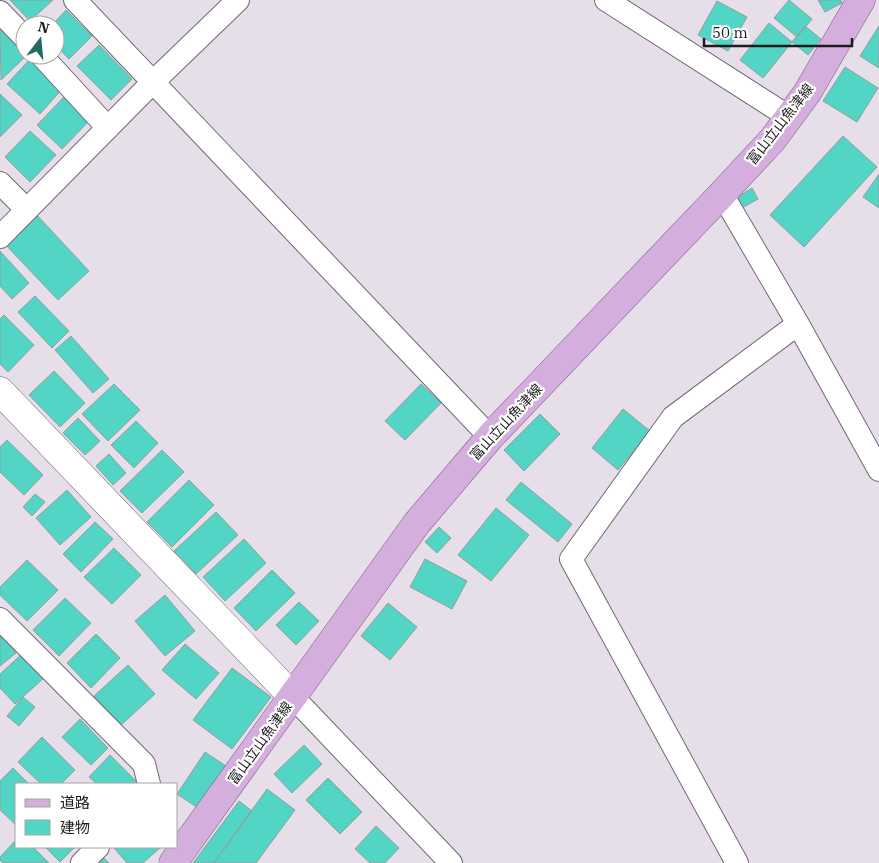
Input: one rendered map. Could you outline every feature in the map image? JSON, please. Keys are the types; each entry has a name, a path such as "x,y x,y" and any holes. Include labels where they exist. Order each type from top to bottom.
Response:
{"main road":[{"name":"富山立山魚津線","path":"173,863 417,523 490,437 772,139 807,93 861,0"}],"street":[{"path":"75,0 490,437"},
{"path":"0,237 153,82 238,0"},
{"path":"607,0 788,118"},
{"path":"0,12 15,28"},
{"path":"50,65 108,128"},
{"path":"0,183 27,210"},
{"path":"722,194 798,324 879,470"},
{"path":"737,863 571,559 673,417 798,324"},
{"path":"0,391 451,863"},
{"path":"0,619 144,764 150,783"},
{"path":"82,863 97,848"}],"building":[{"path":"10,0 53,0 37,15 24,15"},
{"path":"789,0 812,19 797,37 774,18"},
{"path":"818,0 841,0 842,3 825,12"},
{"path":"717,1 747,17 728,51 698,35"},
{"path":"66,10 92,36 69,59 65,55 65,15 61,15"},
{"path":"769,23 792,42 763,78 740,60"},
{"path":"805,26 821,39 808,55 792,42"},
{"path":"879,26 879,68 860,56"},
{"path":"2,29 15,43 15,65 17,65 1,80 0,32"},
{"path":"99,45 132,79 111,100 77,66"},
{"path":"24,65 37,65 63,88 40,114 7,84"},
{"path":"845,67 878,88 857,122 823,101"},
{"path":"0,94 22,115 0,137"},
{"path":"64,97 89,121 62,149 37,125"},
{"path":"30,131 56,155 30,182 5,157"},
{"path":"843,136 877,167 804,247 770,215"},
{"path":"879,174 879,208 863,197"},
{"path":"752,188 758,199 742,208 736,198"},
{"path":"35,213 89,271 58,300 3,242"},
{"path":"0,251 29,283 12,299 0,286"},
{"path":"35,296 69,331 52,348 18,312"},
{"path":"4,315 34,345 8,372 0,364 0,319"},
{"path":"71,336 109,379 93,393 55,350"},
{"path":"54,371 85,403 60,427 29,395"},
{"path":"114,384 140,410 108,441 82,414"},
{"path":"421,384 441,403 405,440 385,421"},
{"path":"623,409 650,431 618,470 592,448"},
{"path":"540,414 560,434 524,471 504,450"},
{"path":"78,418 100,441 85,455 63,433"},
{"path":"136,421 158,443 134,468 111,445"},
{"path":"7,440 43,475 24,495 0,472 0,447"},
{"path":"162,450 184,472 142,513 120,491"},
{"path":"109,454 126,473 113,485 96,466"},
{"path":"189,480 214,505 172,547 147,522"},
{"path":"521,482 572,524 558,542 506,500"},
{"path":"67,490 91,517 60,545 36,518"},
{"path":"35,494 45,502 32,516 23,507"},
{"path":"496,508 529,535 491,581 458,555"},
{"path":"216,512 238,535 196,574 174,551"},
{"path":"95,522 113,539 81,572 63,554"},
{"path":"439,527 451,538 437,553 425,542"},
{"path":"244,539 266,563 225,601 203,577"},
{"path":"114,548 141,575 112,604 84,577"},
{"path":"425,559 467,581 452,609 410,587"},
{"path":"27,560 58,590 27,621 0,595 0,587"},
{"path":"272,570 295,593 256,631 234,608"},
{"path":"165,595 195,631 165,656 135,621"},
{"path":"65,598 91,623 59,656 33,630"},
{"path":"299,602 319,621 296,645 276,625"},
{"path":"388,603 417,627 390,660 361,636"},
{"path":"0,633 16,653 0,666"},
{"path":"96,634 120,658 91,688 67,663"},
{"path":"185,644 219,673 196,699 162,670"},
{"path":"23,653 45,677 15,704 0,688 0,674"},
{"path":"128,665 155,694 121,725 94,696"},
{"path":"232,668 271,697 232,749 193,720"},
{"path":"23,697 35,707 19,726 7,716"},
{"path":"80,719 108,748 91,765 62,737"},
{"path":"42,737 75,770 62,783 40,783 18,762"},
{"path":"304,745 322,764 292,793 274,774"},
{"path":"205,752 226,766 198,808 178,795"},
{"path":"110,755 137,782 96,783 89,777"},
{"path":"13,768 28,783 15,783 15,824 0,810 0,781"},
{"path":"328,778 362,812 340,834 306,800"},
{"path":"267,789 295,810 256,863 214,863"},
{"path":"239,801 252,811 214,863 193,863"},
{"path":"376,826 399,848 385,863 370,863 355,849"},
{"path":"15,841 15,848 34,848 49,863 3,863 0,857"},
{"path":"46,848 74,848 60,862"},
{"path":"114,848 160,848 143,863 127,863"},
{"path":"104,858 109,863 99,863"}]}
